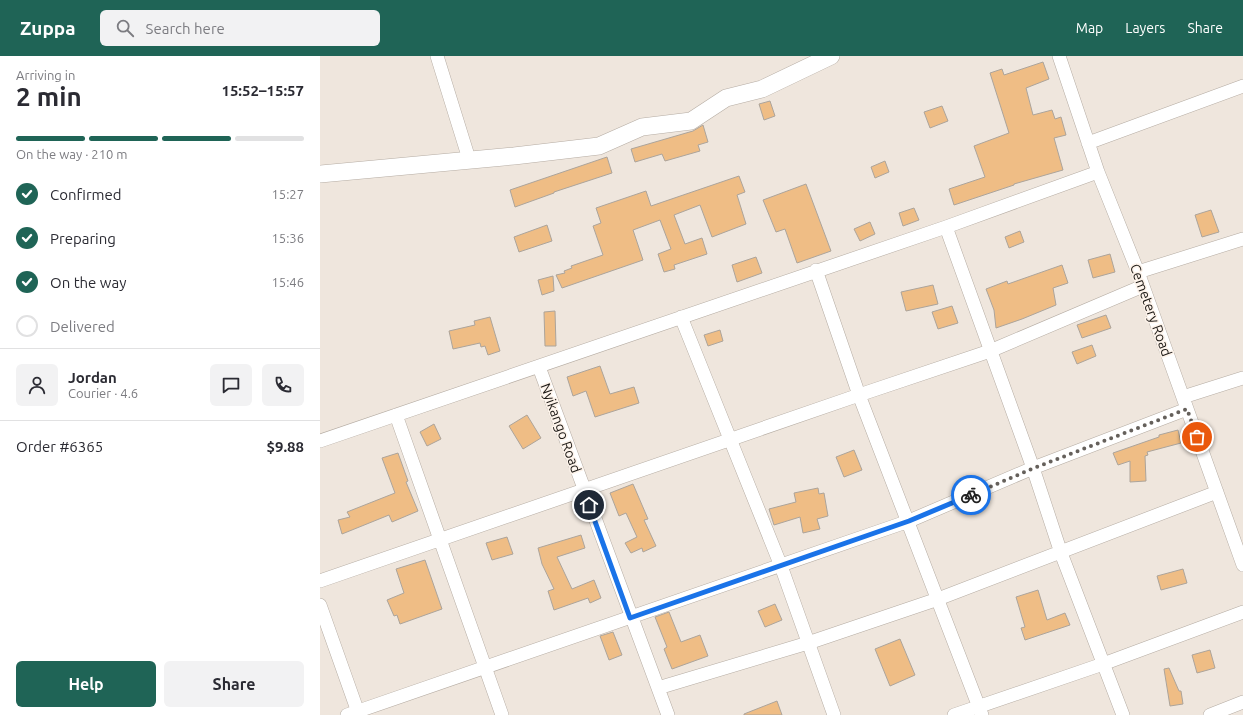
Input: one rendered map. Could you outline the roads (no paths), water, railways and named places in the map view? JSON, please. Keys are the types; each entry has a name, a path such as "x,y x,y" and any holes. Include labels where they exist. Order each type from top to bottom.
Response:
{"street":[{"path":"437,56 469,159"},
{"path":"320,174 599,146 642,126 691,122 726,98 762,89 831,56"},
{"name":"Cemetery Road","path":"1059,56 1098,172 1138,272 1216,492 1238,536 1243,565"},
{"path":"1088,143 1243,86"},
{"path":"320,441 816,270 946,227 1098,172"},
{"path":"946,227 990,351 1034,468 1061,553 1122,715"},
{"path":"1138,272 1243,239"},
{"path":"816,270 859,395 909,521 981,711"},
{"path":"320,581 990,351 1143,286"},
{"path":"681,317 781,566 834,715"},
{"name":"Nyikango Road","path":"539,366 630,618 668,715"},
{"path":"320,605 355,714 909,521 1243,378"},
{"path":"396,415 502,715"},
{"path":"658,688 808,643 938,599 1061,553 1216,492"},
{"path":"954,715 981,711 1243,612"},
{"path":"1210,715 1243,702"}]}
